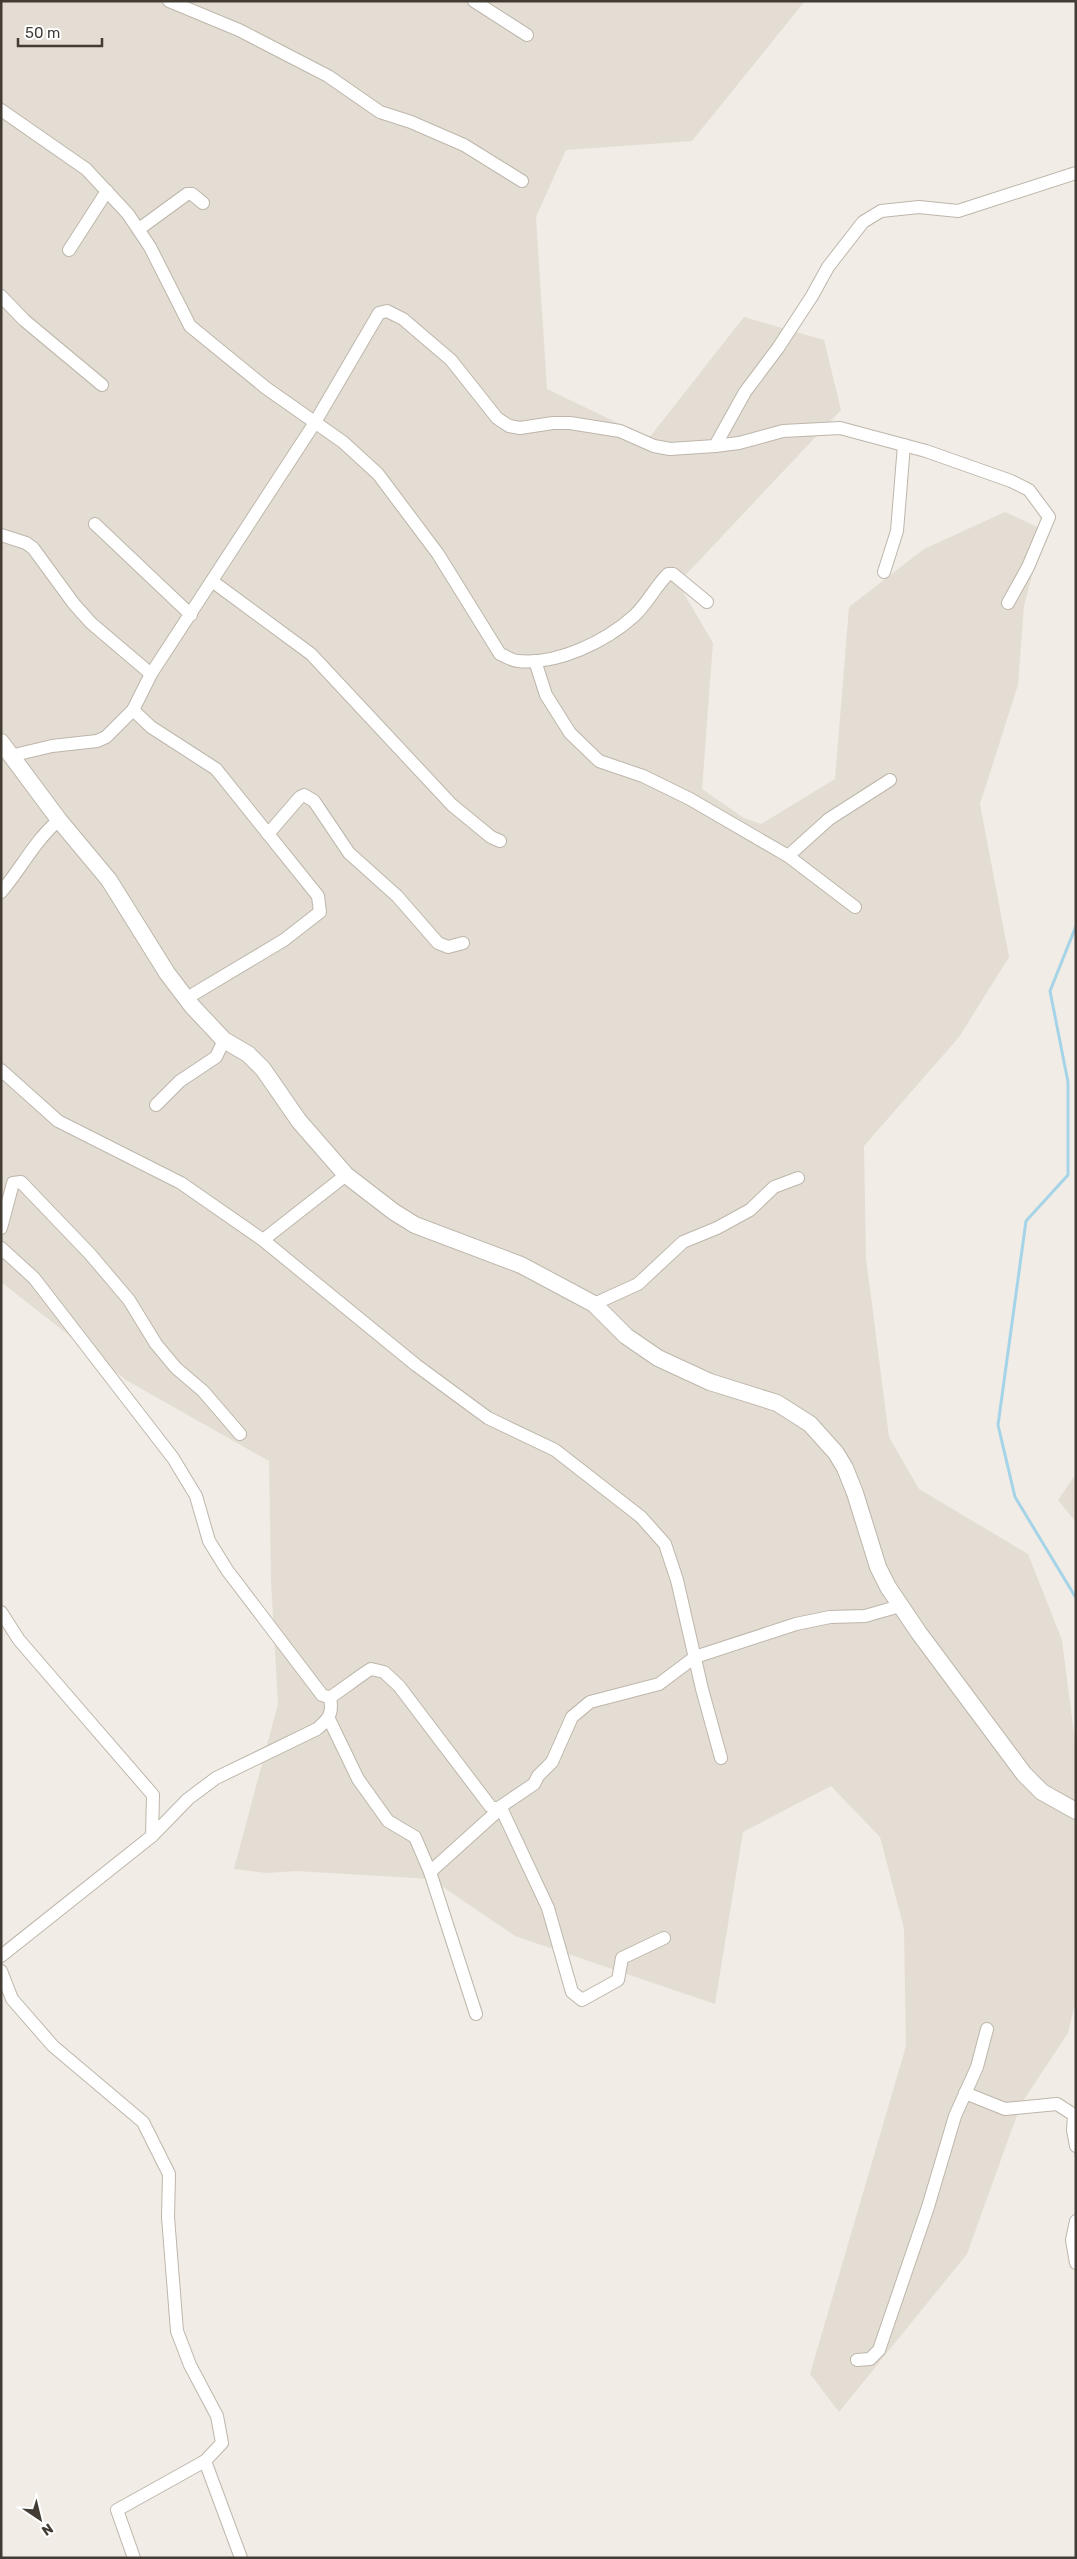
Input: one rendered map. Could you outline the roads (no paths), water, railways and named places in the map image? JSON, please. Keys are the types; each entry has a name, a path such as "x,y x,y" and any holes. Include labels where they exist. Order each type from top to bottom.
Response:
{"street":[{"path":"169,1 239,30 328,76 380,112 411,122 464,145 522,181"},
{"path":"474,1 526,35"},
{"path":"1,110 45,142 74,159 128,214 139,230 190,326 266,388 314,424 343,442 378,474 438,554 500,654 516,661 535,661 584,650 634,615 668,574 673,574 706,602"},
{"path":"715,446 746,392 778,348 828,267 863,222 881,211 919,207 958,211 1076,172"},
{"path":"69,250 107,191"},
{"path":"139,230 187,194 192,194 203,203"},
{"path":"1,296 24,320 102,385"},
{"path":"5,749 97,741 114,730 132,710 151,674 314,424 379,313 388,311 403,319 451,360 498,418 509,426 520,428 554,423 570,423 620,430 654,446 670,448 739,443 782,431 840,428 904,445 1011,481 1029,490 1049,517 1008,603"},
{"path":"884,572 897,531 904,445"},
{"path":"95,524 191,615"},
{"path":"1,535 26,543 33,548 85,617 151,674"},
{"path":"212,581 311,654 452,804 491,837 500,841"},
{"path":"535,661 546,695 565,725 598,761 643,776 690,799 788,856 855,907"},
{"path":"132,710 150,728 216,770 318,896 320,912 284,940 187,998"},
{"path":"5,749 59,820 109,880 167,973 187,998 224,1040 248,1054 263,1069 299,1121 346,1175 394,1212 415,1225 521,1265 594,1304 626,1336 658,1358 710,1382 777,1403 810,1424 836,1453 845,1468 855,1493 878,1567 900,1606 1024,1774 1042,1792 1076,1811"},
{"path":"788,856 829,819 890,780"},
{"path":"268,834 300,797 304,795 308,797 314,801 349,853 397,896 438,942 448,947 463,943"},
{"path":"1,892 13,879 49,828 59,820"},
{"path":"156,1105 180,1082 216,1057 224,1040"},
{"path":"1,1070 58,1121 180,1183 263,1240 408,1359 488,1418 555,1450 641,1517 665,1544 677,1580 721,1758"},
{"path":"263,1240 346,1175"},
{"path":"594,1304 638,1284 683,1242 717,1228 750,1210 774,1187 798,1178"},
{"path":"1,1228 14,1183 21,1182 90,1254 129,1300 156,1344 176,1368 203,1391 240,1434"},
{"path":"1,1248 34,1278 173,1458 196,1496 209,1542 227,1570 322,1695 330,1697"},
{"path":"430,1872 501,1808 534,1784 538,1776 552,1762 572,1717 590,1702 659,1684 695,1657 796,1624 830,1617 865,1616 900,1606"},
{"path":"1,1612 19,1640 153,1796 152,1836"},
{"path":"330,1697 357,1676 371,1669 384,1672 398,1686 490,1806 501,1808"},
{"path":"1,1956 152,1836 188,1799 216,1778 317,1729 329,1719 332,1710 330,1697"},
{"path":"329,1719 358,1779 388,1821 415,1837 430,1872 476,2014"},
{"path":"501,1808 548,1908 572,1992 582,2000 618,1980 622,1958 664,1938"},
{"path":"1,1971 12,1999 53,2046 143,2122 169,2174 168,2217 177,2331 190,2365 217,2416 222,2443 205,2461 117,2510 134,2558"},
{"path":"856,2360 870,2359 879,2350 928,2207 955,2116 977,2067 987,2029"},
{"path":"965,2093 1005,2109 1056,2104 1074,2114 1073,2130 1076,2146"},
{"path":"1076,2221 1072,2240 1076,2263"},
{"path":"205,2461 242,2558"}],"waterway":[{"path":"1076,926 1050,991 1068,1082 1068,1175 1026,1221 998,1425 1015,1497 1076,1598"}]}
